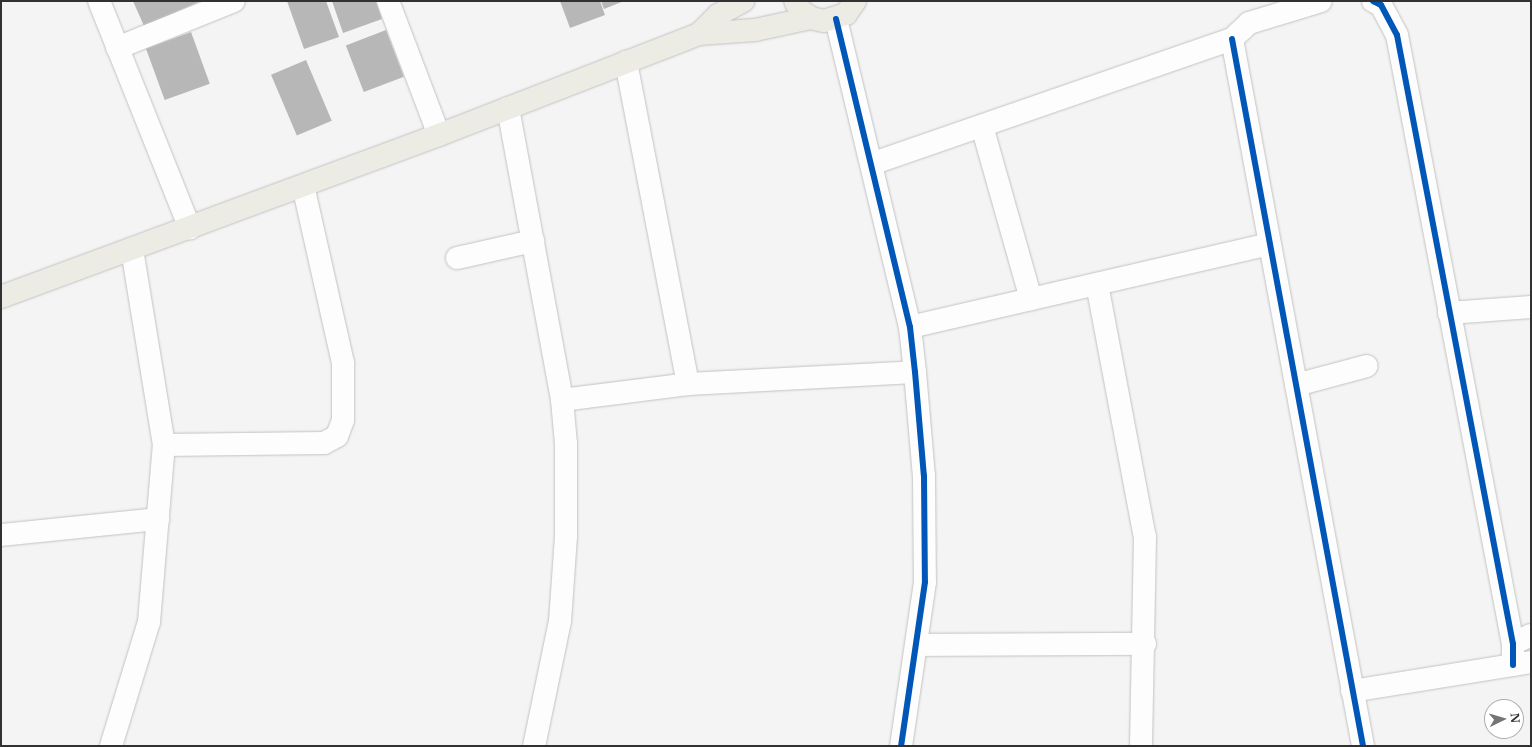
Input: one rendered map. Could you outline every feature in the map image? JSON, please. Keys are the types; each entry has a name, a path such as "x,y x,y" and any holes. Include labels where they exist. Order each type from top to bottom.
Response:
{"main road":[{"path":"699,34 718,15 743,1"},
{"path":"795,1 800,10 811,18 824,21 836,19 846,14 855,1"},
{"path":"1,297 190,229 439,135 699,34 755,30 811,18"}],"street":[{"path":"99,1 190,229"},
{"path":"117,48 234,1"},
{"path":"388,1 439,135"},
{"path":"871,164 1232,39 1249,23 1321,1"},
{"path":"1352,691 1522,651 1449,313 1397,35 1381,4 1373,1"},
{"path":"836,19 910,327 915,372 924,476 925,582 918,645 901,746"},
{"path":"1232,39 1362,746"},
{"path":"626,62 688,384"},
{"path":"508,108 562,400 566,444 566,536 560,620 534,746"},
{"path":"982,126 1031,299"},
{"path":"164,445 324,444 337,436 343,420 343,363 303,186"},
{"path":"457,258 533,241"},
{"path":"910,327 1270,244"},
{"path":"111,746 149,622 164,445 132,249"},
{"path":"1097,284 1145,538 1145,644 1141,746"},
{"path":"1449,313 1531,307"},
{"path":"1296,385 1367,366"},
{"path":"562,400 688,384 915,372"},
{"path":"1,535 158,519"},
{"path":"918,645 1145,644"}],"building":[{"path":"133,1 201,1 144,26"},
{"path":"287,1 326,1 339,37 304,49"},
{"path":"332,1 376,1 382,19 343,33"},
{"path":"560,1 600,1 605,15 570,28"},
{"path":"601,1 624,1 604,9"},
{"path":"386,30 404,77 364,92 346,45"},
{"path":"191,32 210,84 165,100 146,48"},
{"path":"306,60 332,121 297,136 271,75"}],"cycle path":[{"path":"1373,1 1381,5 1397,35 1513,644 1513,665"},
{"path":"836,19 910,327 915,372 924,476 925,582 901,746"},
{"path":"1232,39 1363,746"}]}
